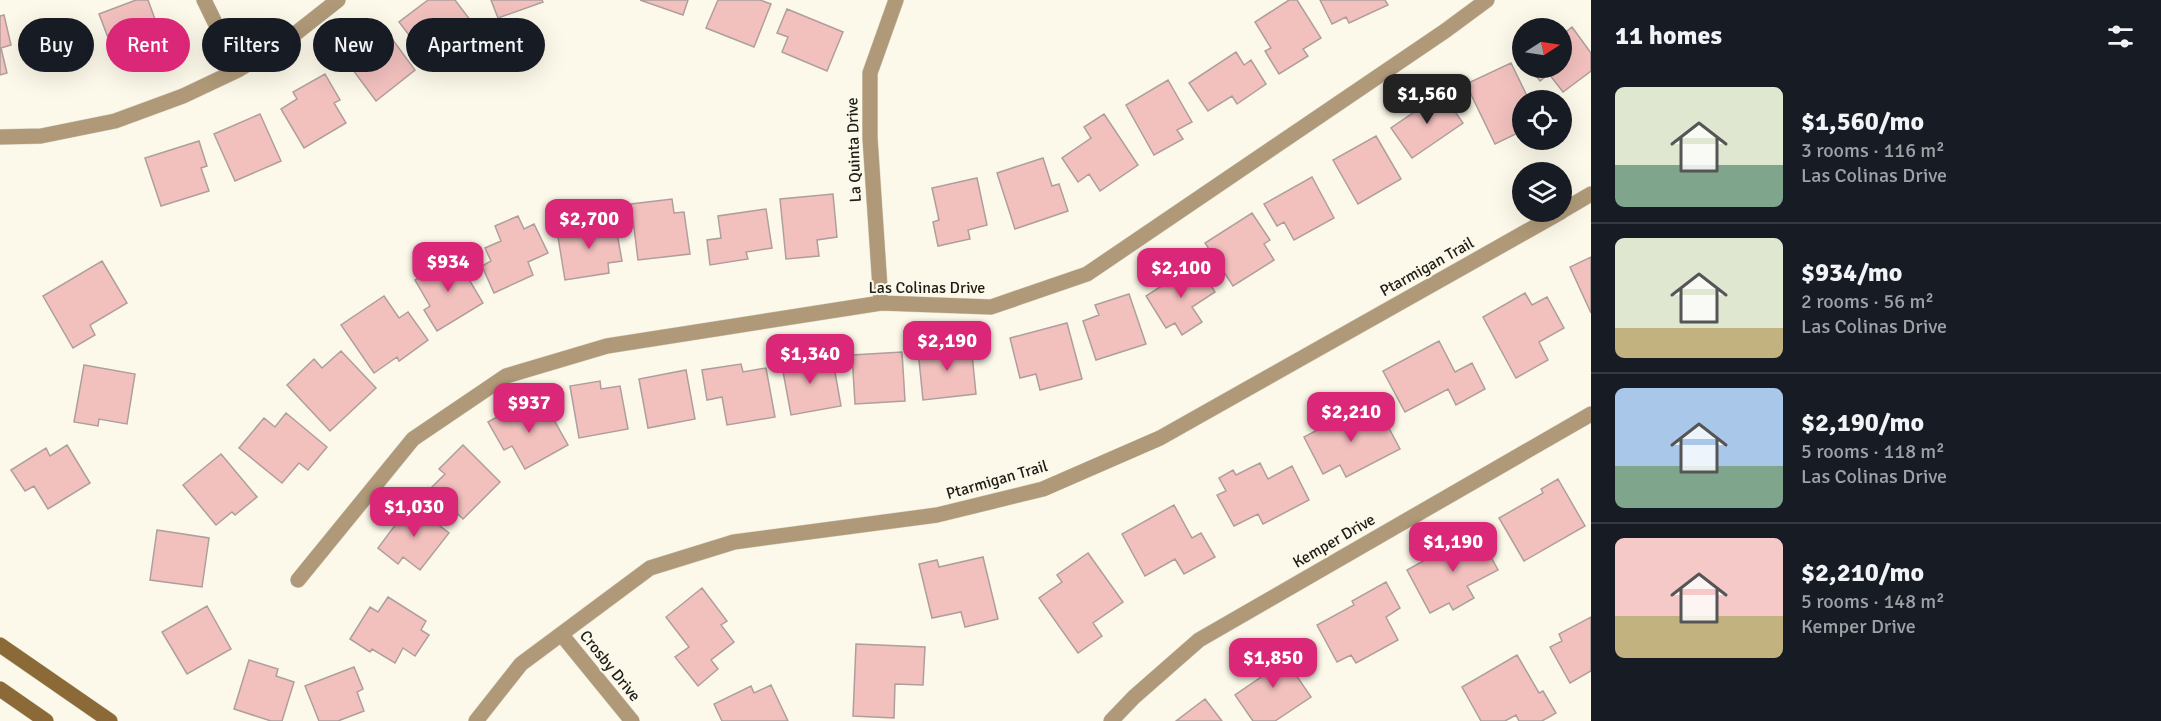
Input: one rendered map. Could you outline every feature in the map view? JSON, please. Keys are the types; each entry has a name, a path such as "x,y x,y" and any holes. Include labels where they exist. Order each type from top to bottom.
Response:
{"street":[{"path":"204,0 213,18"},
{"path":"301,29 338,0"},
{"name":"Las Colinas Drive","path":"298,580 413,439 506,376 607,346 881,303 991,307 1087,274 1445,31 1486,0"},
{"name":"La Quinta Drive","path":"881,303 870,138 870,73 891,2"},
{"path":"0,137 41,136 115,121 183,96 234,72"},
{"name":"Ptarmigan Trail","path":"1572,205 1591,195"},
{"name":"Ptarmigan Trail","path":"476,721 521,663 650,568 734,542 937,515 1043,489 1160,438 1542,222"},
{"name":"Kemper Drive","path":"1111,721 1134,697 1199,640 1591,414"},
{"name":"Crosby Drive","path":"561,634 632,721"},
{"path":"0,645 110,721"},
{"path":"0,690 46,721"}],"building":[{"path":"136,0 148,0 155,18 106,18 106,32 99,14"},
{"path":"428,0 455,0 469,18 406,18 406,31 399,22"},
{"path":"491,0 542,0 543,2 498,18"},
{"path":"640,0 688,0 683,15"},
{"path":"718,0 760,0 771,4 754,47 706,28"},
{"path":"1289,0 1297,0 1321,38 1303,49 1308,56 1279,74 1265,51 1271,48 1255,22"},
{"path":"1320,0 1385,0 1388,5 1349,23 1346,17 1332,24"},
{"path":"787,9 843,32 827,71 782,52 788,37 777,33"},
{"path":"4,15 11,45 1,48 7,73 0,75 0,16"},
{"path":"1572,27 1591,53 1591,71 1566,90 1561,90 1552,78 1572,78"},
{"path":"394,42 406,58 406,72 412,72 376,101 354,72 394,72"},
{"path":"1236,52 1244,65 1251,60 1266,84 1237,104 1232,96 1208,111 1189,83"},
{"path":"1511,63 1512,78 1518,78 1524,90 1512,90 1512,136 1495,144 1466,84"},
{"path":"325,74 340,100 334,103 346,123 304,148 281,109 297,99 293,92"},
{"path":"1168,80 1192,122 1177,130 1183,139 1154,155 1126,105"},
{"path":"1442,93 1463,123 1412,158 1391,128"},
{"path":"260,114 281,161 235,181 214,134"},
{"path":"1104,114 1138,165 1100,191 1089,174 1078,182 1062,158 1091,138 1084,127"},
{"path":"1376,136 1401,179 1358,204 1333,160"},
{"path":"199,141 207,166 201,168 209,191 161,206 145,158"},
{"path":"1043,158 1052,186 1059,184 1068,211 1015,229 997,173"},
{"path":"1312,177 1334,218 1294,240 1284,222 1277,226 1264,204"},
{"path":"977,178 987,225 968,230 970,239 938,246 933,222 939,220 932,188"},
{"path":"833,194 837,237 817,240 819,256 786,259 780,199"},
{"path":"672,199 674,213 684,212 690,254 638,260 631,204"},
{"path":"766,209 772,248 746,252 748,259 710,265 707,240 721,238 718,216"},
{"path":"1252,213 1270,240 1264,244 1274,260 1233,286 1205,243"},
{"path":"518,216 524,229 534,224 548,253 528,262 533,275 494,293 482,266 491,261 485,248 501,241 495,226"},
{"path":"615,222 622,261 608,263 609,273 565,280 557,231"},
{"path":"455,256 483,303 437,331 424,310 430,306 415,280"},
{"path":"1591,257 1591,313 1570,267"},
{"path":"102,261 127,303 90,325 95,335 73,348 43,296"},
{"path":"1197,263 1215,292 1192,307 1202,322 1182,335 1175,323 1166,328 1146,296"},
{"path":"1525,293 1532,305 1547,297 1564,328 1539,342 1548,360 1516,378 1483,317"},
{"path":"1129,294 1146,344 1096,360 1083,321 1099,315 1095,305"},
{"path":"384,296 399,318 408,312 428,340 399,361 397,357 374,373 341,325"},
{"path":"1067,323 1082,379 1040,390 1036,374 1020,378 1010,338"},
{"path":"1439,341 1455,372 1472,363 1485,389 1456,405 1448,389 1405,412 1383,371"},
{"path":"971,344 976,394 923,400 918,350"},
{"path":"341,351 376,388 330,431 287,385 314,359 322,368"},
{"path":"902,352 905,401 855,404 852,355"},
{"path":"815,356 817,364 833,361 841,406 791,415 781,361"},
{"path":"741,364 743,372 766,368 775,417 727,425 722,397 707,400 702,370"},
{"path":"84,365 135,374 127,424 99,419 98,426 74,422"},
{"path":"686,370 695,419 648,428 639,379"},
{"path":"600,381 601,389 620,386 628,429 579,438 570,386"},
{"path":"520,404 526,417 546,406 568,445 525,469 512,446 504,450 488,422"},
{"path":"1361,407 1370,425 1383,417 1400,449 1346,477 1340,465 1323,474 1304,437"},
{"path":"286,413 327,447 308,470 299,463 282,483 239,448 264,418 275,427"},
{"path":"67,445 90,483 48,509 34,486 25,491 11,470 46,448 50,456"},
{"path":"463,445 500,482 463,519 431,488 445,474 439,469"},
{"path":"221,454 257,497 235,515 232,512 216,525 183,485"},
{"path":"1260,463 1268,479 1292,466 1309,500 1263,524 1258,514 1234,526 1217,495 1226,491 1219,478 1233,470 1236,475"},
{"path":"1558,479 1585,526 1524,561 1499,518 1543,493 1541,489"},
{"path":"411,504 449,533 420,570 403,557 398,564 378,548"},
{"path":"1174,505 1192,538 1201,533 1215,557 1184,574 1175,559 1145,576 1122,534"},
{"path":"157,530 209,538 202,587 150,580"},
{"path":"1477,531 1498,570 1467,586 1474,598 1453,610 1449,603 1430,613 1407,570"},
{"path":"1088,553 1123,602 1093,623 1102,636 1078,653 1039,598 1062,582 1057,575"},
{"path":"983,557 998,619 965,627 961,612 932,618 919,564 937,560 939,567"},
{"path":"1386,582 1400,608 1386,617 1398,640 1356,663 1351,655 1337,662 1317,625 1354,605 1352,601"},
{"path":"702,588 727,621 721,625 734,642 711,660 718,669 698,686 675,657 689,647 666,617"},
{"path":"388,597 426,621 421,630 429,635 415,656 403,648 395,663 372,649 370,652 350,639 370,607 378,612"},
{"path":"207,606 231,649 187,674 162,632"},
{"path":"1591,617 1591,671 1570,683 1550,647 1562,641 1559,634"},
{"path":"856,644 925,647 923,685 895,684 894,718 853,716"},
{"path":"1277,647 1311,697 1275,721 1253,721 1235,695 1261,677 1252,664"},
{"path":"1517,655 1539,693 1543,691 1556,713 1542,721 1519,721 1516,715 1505,721 1481,721 1462,687"},
{"path":"249,660 278,669 276,676 294,682 282,721 271,721 234,709"},
{"path":"354,667 363,689 357,692 364,711 338,721 319,721 305,686"},
{"path":"771,685 788,721 722,721 714,704 751,686 754,693"},
{"path":"1205,699 1222,721 1176,721"}]}
